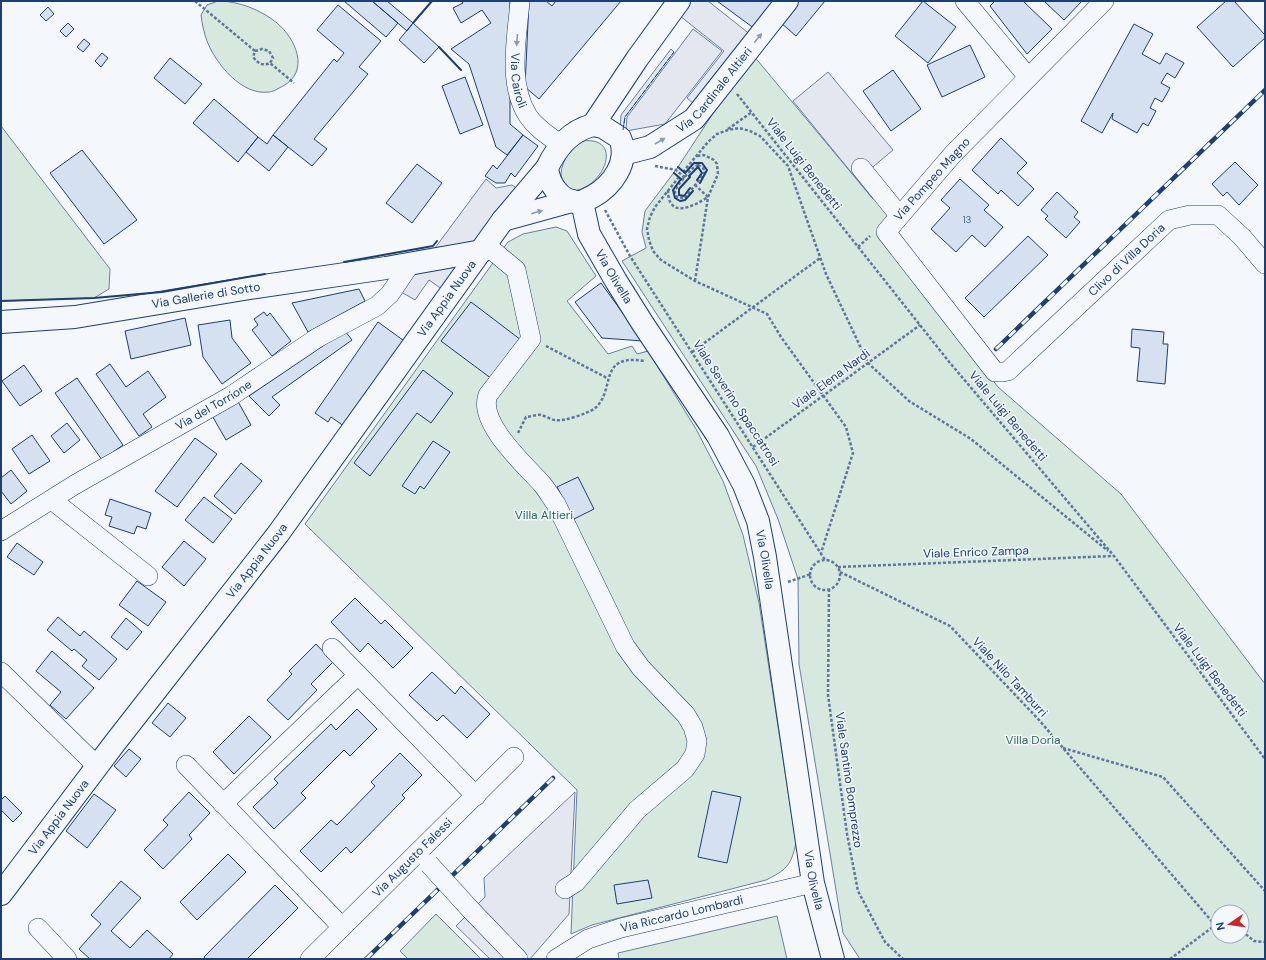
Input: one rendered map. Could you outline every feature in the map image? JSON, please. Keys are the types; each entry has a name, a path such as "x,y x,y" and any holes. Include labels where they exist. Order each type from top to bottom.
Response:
{"main road":[{"path":"583,199 556,191 549,178 547,168 560,144 574,133 593,125 637,59 679,1"},
{"name":"Via Cardinale Altieri","path":"623,154 650,147 694,119 787,1"},
{"path":"502,220 583,199 612,180 619,168 623,154 620,138 603,127 593,125"},
{"name":"Via Appia Nuova","path":"1,894 97,766 278,534 484,248 502,220 547,168"},
{"name":"Via Olivella","path":"583,199 590,234 620,287 663,355 718,436 744,485 758,521 766,565 813,883 833,959"},
{"name":"Via Gallerie di Sotto","path":"1,322 75,317 258,286 411,263 484,248"}],"street":[{"name":"Via Cairoli","path":"520,1 515,73 517,89 528,116 543,132 560,144"},
{"path":"964,1 1028,78"},
{"name":"Via Pompeo Magno","path":"995,372 886,232 899,215 953,154 1104,1"},
{"path":"861,168 899,215"},
{"name":"Clivo di Villa Doria","path":"995,372 1008,370 1169,220 1190,215 1218,215 1242,237 1265,264"},
{"path":"484,248 516,270 531,339 488,395 486,402 488,416 518,460 542,484 556,504 625,646 641,668 686,715 693,727 697,741 695,754 685,769 637,810 576,882 565,889"},
{"name":"Via del Torrione","path":"1,531 231,396 317,338 377,306 390,294 411,263"},
{"path":"52,500 148,576"},
{"path":"332,648 476,796"},
{"path":"1,672 97,766"},
{"path":"223,804 358,675"},
{"name":"Via Augusto Falessi","path":"310,959 342,928 423,858 476,796 514,757"},
{"path":"186,765 342,928"},
{"path":"423,858 518,959"},
{"name":"Via Riccardo Lombardi","path":"556,959 588,939 621,928 813,883"},
{"path":"38,928 67,959"}],"path":[{"path":"195,1 255,51"},
{"path":"262,49 269,51 273,58 270,63 264,65 258,63 253,57 255,51 262,49"},
{"path":"270,63 294,83"},
{"name":"Viale Luigi Benedetti","path":"733,88 920,325 1114,556 1265,759"},
{"path":"728,130 752,112"},
{"path":"683,172 708,142 717,134 739,128 760,136 788,166 820,258 842,311 868,363 909,401 971,439 1114,556"},
{"path":"695,157 699,155 710,157 717,164 718,174 708,197 695,281"},
{"path":"695,166 702,166 704,174 685,198 677,197 676,190 685,178 695,166"},
{"path":"676,170 685,178"},
{"path":"679,177 668,190 650,218 647,229 653,251 660,260 695,281 767,314 846,427 853,453 821,553"},
{"path":"695,185 708,197"},
{"path":"668,190 670,200 673,204 682,209 692,207 708,197"},
{"name":"Viale Severino Spaccatrosi","path":"583,199 630,256 825,560"},
{"path":"858,247 868,238"},
{"path":"692,352 820,258"},
{"name":"Viale Elena Nardi","path":"753,447 920,325"},
{"path":"531,339 607,378"},
{"path":"518,460 518,434 526,417 541,415 557,421 571,418 594,409 606,392 607,378 613,369 624,361 647,362 663,355"},
{"name":"Viale Enrico Zampa","path":"838,567 1114,556"},
{"path":"828,559 838,567 841,575 836,586 826,590 813,585 810,572 818,561 828,559"},
{"name":"Viale Nilo Tamburri","path":"840,572 950,626 1039,720 1061,748 1210,916"},
{"path":"798,579 811,574"},
{"name":"Viale Santino Bomprezzo","path":"829,589 828,695 847,834 858,891 885,942 903,959"},
{"path":"1061,748 1163,777 1265,891"},
{"path":"1170,959 1210,929"},
{"path":"1250,938 1254,941 1265,942"}],"green space":[{"path":"218,1 226,1 257,10 271,18 284,30 290,37 297,55 298,64 296,72 291,80 272,91 259,92 249,89 231,77 211,50 203,28 201,15 207,5"},
{"name":"Villa Doria","path":"753,55 873,199 875,198 893,218 879,234 998,387 1121,494 1265,684 1265,959 860,959 843,933 799,664 798,579 778,519 756,466 622,261 646,248 642,232 645,211 678,167"},
{"path":"1,126 110,269 109,289 94,298 1,301"},
{"path":"582,141 595,141 602,145 606,152 606,161 603,170 596,178 588,185 578,190 574,190 567,187 563,181 561,175 562,168 568,155"},
{"name":"Villa Altieri","path":"556,227 567,231 596,276 567,301 608,354 632,346 637,354 648,351 696,429 723,481 743,535 759,603 796,843 792,857 787,866 766,880 592,925 571,934 577,790 305,524 508,242 523,234"},
{"path":"436,914 481,959 408,959 400,951"},
{"path":"777,916 787,959 619,959 618,953"}],"shaded area":[{"path":"691,1 708,1 751,35 695,105 687,98 724,51 680,16"},
{"path":"693,29 722,51 665,124 626,131 627,117"},
{"path":"671,49 674,52 625,117 623,130 620,130 621,115"},
{"path":"828,72 893,150 868,171 885,192 873,199 793,101"},
{"path":"486,179 496,188 512,185 518,189 446,292 429,280 415,300 391,286 416,251 435,248"},
{"path":"575,792 569,914 530,959 490,959 456,926 485,897 484,878"}],"building":[{"path":"344,1 372,1 398,23 386,37"},
{"path":"372,1 387,1 413,23 407,31"},
{"path":"462,1 510,1 510,124 523,135 507,155 496,147 469,64 451,49 491,23 482,10 461,23 453,8 463,3"},
{"path":"529,1 546,1 552,6 556,1 621,1 539,99 525,87"},
{"path":"717,1 776,1 755,29"},
{"path":"797,1 825,1 796,36 780,22"},
{"path":"923,1 956,27 928,63 895,36"},
{"path":"995,1 1023,1 1052,29 1027,54 990,6"},
{"path":"1044,1 1082,1 1064,20"},
{"path":"1226,1 1234,1 1265,35 1265,38 1233,67 1197,27"},
{"path":"338,5 381,41 359,67 368,74 314,139 327,149 312,166 273,135 334,59 337,62 344,53 317,30"},
{"path":"48,7 54,14 46,21 40,15"},
{"path":"68,23 74,29 66,37 60,31"},
{"path":"413,23 439,47 424,63 399,40"},
{"path":"1134,24 1153,34 1142,54 1160,64 1166,53 1184,63 1175,78 1167,73 1161,83 1170,88 1162,102 1155,98 1150,108 1156,111 1148,126 1143,123 1137,133 1112,119 1113,113 1102,133 1081,121"},
{"path":"84,39 90,44 83,52 77,47"},
{"path":"970,45 985,77 942,97 927,65"},
{"path":"102,53 108,58 101,67 95,61"},
{"path":"170,58 202,84 185,104 154,78"},
{"path":"893,70 921,109 891,131 863,91"},
{"path":"465,77 483,125 460,134 442,86"},
{"path":"214,99 258,137 238,162 193,123"},
{"path":"273,135 288,147 269,171 246,152 258,137 267,144"},
{"path":"523,135 538,146 515,177 511,173 505,183 496,183 485,176 493,165 497,169"},
{"path":"1001,138 1027,163 1017,173 1034,189 1018,206 1001,190 998,194 972,170"},
{"path":"82,150 137,220 104,244 50,173"},
{"path":"1235,162 1258,185 1239,205 1227,192 1223,196 1212,184"},
{"path":"417,164 442,183 412,223 386,203"},
{"path":"960,179 989,205 984,210 1003,227 985,247 972,235 956,252 931,229 950,208 941,200"},
{"path":"1057,192 1078,212 1074,217 1080,222 1066,238 1045,219 1048,216 1041,210"},
{"path":"1028,236 1048,255 984,317 965,298"},
{"path":"601,283 643,341 602,338 575,302"},
{"path":"359,289 365,301 308,332 292,303"},
{"path":"471,302 521,340 492,379 441,341"},
{"path":"264,312 267,316 270,313 291,341 272,356 252,330 258,325 254,319"},
{"path":"185,318 191,345 131,359 125,331"},
{"path":"230,320 232,338 251,363 222,384 203,357 198,325"},
{"path":"378,322 407,343 348,429 331,417 328,422 315,413"},
{"path":"1132,329 1164,332 1163,344 1168,344 1165,384 1137,381 1140,348 1131,347"},
{"path":"345,331 352,340 272,397 280,405 269,416 249,396"},
{"path":"110,364 126,387 148,371 166,397 143,414 152,427 139,436 96,374"},
{"path":"24,365 42,391 20,406 2,381"},
{"path":"423,370 453,393 431,423 417,413 370,476 354,463"},
{"path":"77,378 123,445 102,460 55,393"},
{"path":"236,398 251,425 226,440 210,412"},
{"path":"67,423 80,440 64,453 51,436"},
{"path":"32,435 50,461 29,474 12,449"},
{"path":"195,438 217,454 177,507 155,491"},
{"path":"433,441 450,452 424,489 420,486 415,494 402,486"},
{"path":"241,463 262,481 235,514 214,496"},
{"path":"11,470 27,491 11,504 1,491 1,478"},
{"path":"578,477 594,509 574,519 557,487"},
{"path":"204,497 232,519 213,543 185,520"},
{"path":"110,499 151,513 146,529 137,526 134,534 109,526 112,517 105,515"},
{"path":"184,541 206,559 184,586 162,567"},
{"path":"17,543 43,562 34,575 7,557"},
{"path":"137,581 166,602 148,626 119,605"},
{"path":"355,598 381,624 385,620 413,648 393,668 368,643 360,652 331,622"},
{"path":"58,617 80,636 84,631 117,659 99,680 82,666 87,660 74,649 72,651 47,630"},
{"path":"126,618 142,632 127,650 111,637"},
{"path":"316,644 333,662 311,684 317,690 288,720 267,700 292,674 289,671"},
{"path":"52,651 94,688 66,719 50,705 61,692 36,671"},
{"path":"432,672 455,694 461,686 490,714 467,738 443,715 437,721 409,695"},
{"path":"168,703 186,718 170,737 152,723"},
{"path":"357,709 377,729 350,756 344,750 301,793 306,798 274,829 253,807 278,783 274,779 331,724 336,730"},
{"path":"249,716 271,737 234,774 213,752"},
{"path":"129,749 141,759 126,777 114,766"},
{"path":"400,753 422,775 402,795 405,798 351,853 346,847 321,872 300,851 331,820 337,825 375,786 371,782"},
{"path":"712,791 741,797 727,863 698,857"},
{"path":"189,792 210,813 189,835 192,839 163,869 144,850 168,825 163,820"},
{"path":"94,794 116,810 87,848 66,831"},
{"path":"5,796 22,813 13,822 1,810 1,800"},
{"path":"228,854 246,872 197,920 180,902"},
{"path":"648,880 652,898 617,904 614,885"},
{"path":"121,881 141,898 111,931 130,948 147,930 173,954 169,959 90,959 79,949 101,924 91,915"},
{"path":"275,885 298,908 247,959 206,959 204,957"}],"railway":[{"path":"996,349 1265,90"},
{"path":"366,959 553,778"}],"fence":[{"path":"623,130 625,117 674,52"}],"wall":[{"path":"413,23 432,1"},
{"path":"439,47 461,70"},
{"path":"678,167 685,173 694,163 702,163 707,170 700,183"},
{"path":"690,188 684,196 679,195 679,189 698,167 702,173 697,180"},
{"path":"674,173 681,179 673,190 675,198 680,201 685,200 693,191"},
{"path":"344,262 433,246 437,241"},
{"path":"1,301 94,298 162,292 265,274"}]}
